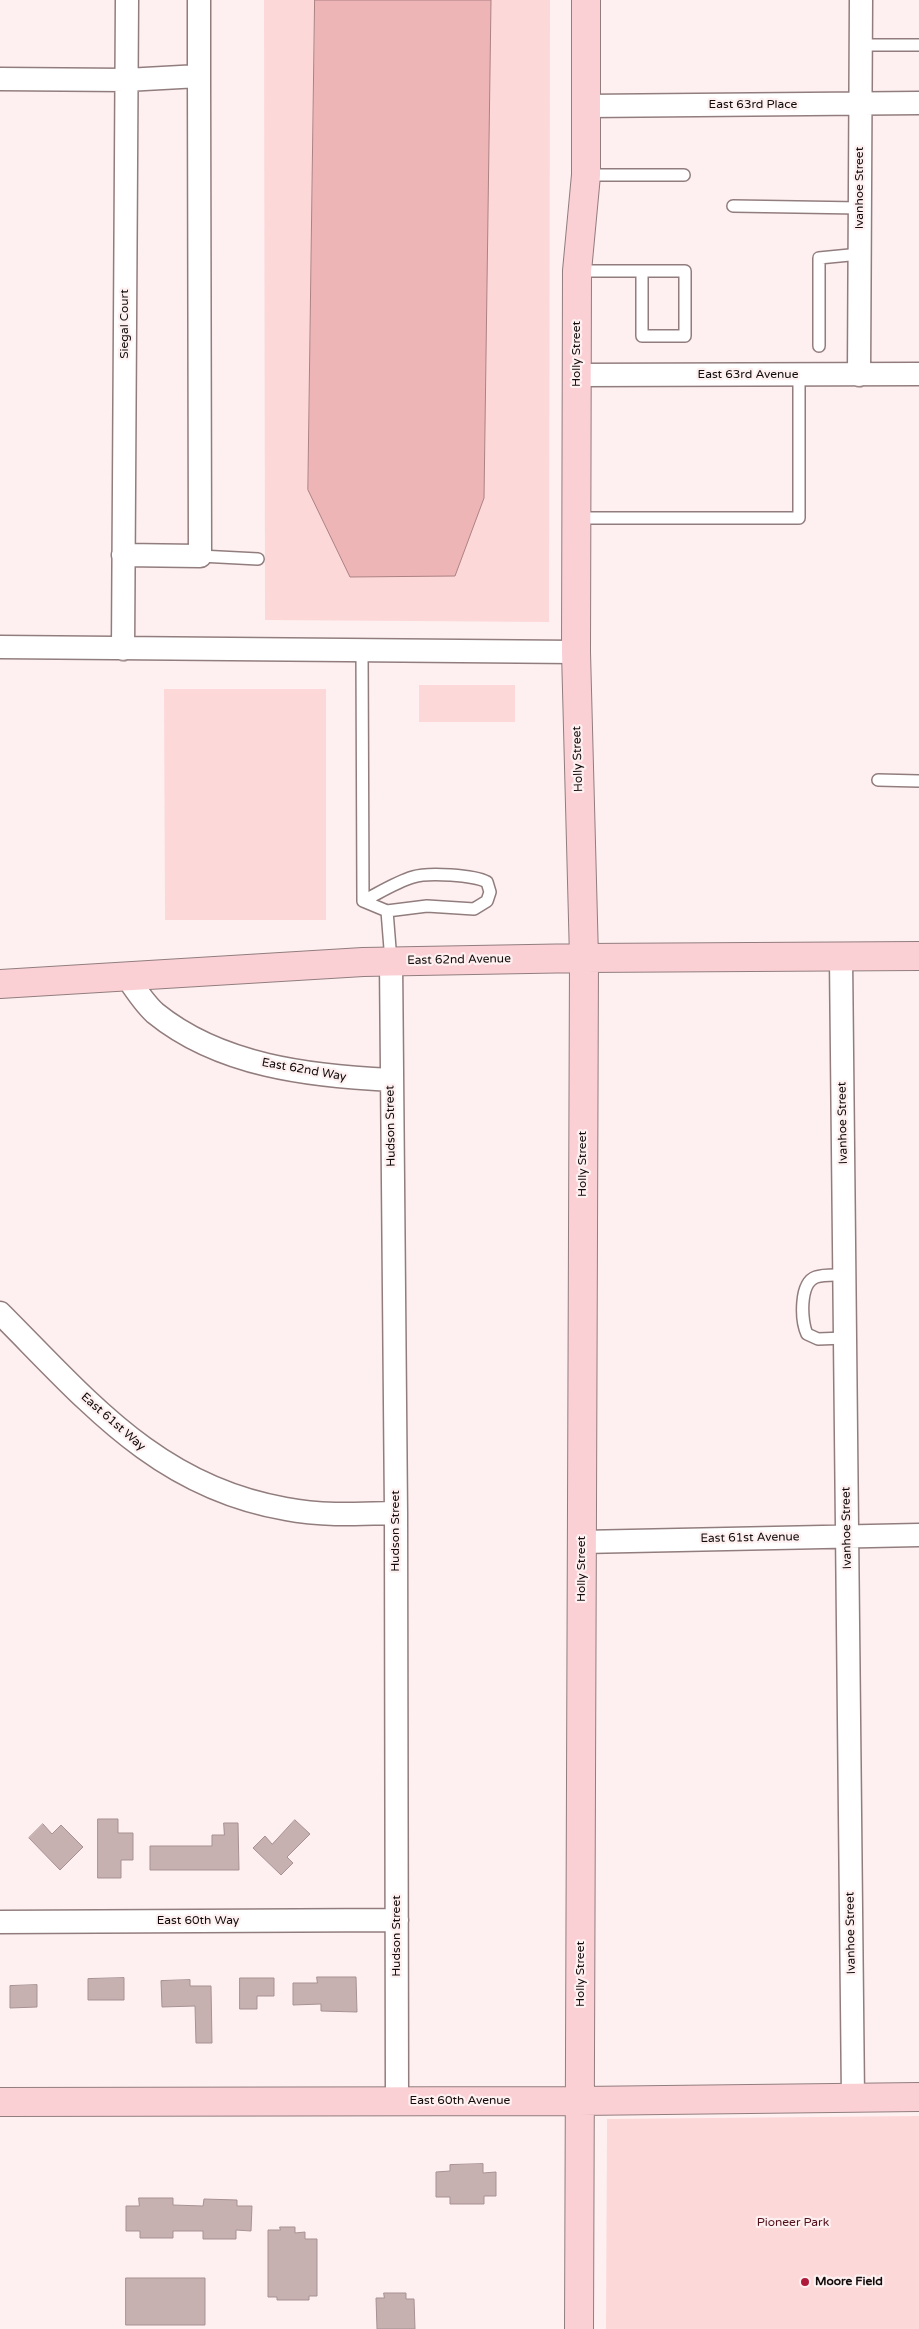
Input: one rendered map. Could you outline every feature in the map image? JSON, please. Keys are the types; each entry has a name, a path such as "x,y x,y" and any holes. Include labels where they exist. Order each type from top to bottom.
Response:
{"street":[{"name":"Siegal Court","path":"122,649 127,0"},
{"path":"123,555 200,556 199,0"},
{"name":"Holly Street","path":"579,2329 584,958 576,652 577,272 586,175 586,0"},
{"name":"Ivanhoe Street","path":"860,375 861,0"},
{"path":"0,79 126,80 199,76"},
{"name":"East 63rd Place","path":"586,106 919,104"},
{"name":"East 63rd Avenue","path":"578,375 919,374"},
{"path":"0,648 576,652"},
{"name":"East 62nd Avenue","path":"0,984 391,961 919,956"},
{"name":"Ivanhoe Street","path":"841,958 853,2098"},
{"name":"Hudson Street","path":"391,961 396,1513 397,2101"},
{"name":"East 62nd Way","path":"127,977 154,1012 206,1044 253,1061 285,1069 345,1078 391,1080"},
{"name":"East 61st Way","path":"0,1313 112,1424 142,1449 179,1473 224,1493 286,1510 349,1514 396,1513"},
{"name":"East 61st Avenue","path":"582,1542 919,1535"},
{"name":"East 60th Way","path":"0,1922 397,1920"},
{"name":"East 60th Avenue","path":"0,2102 580,2101 919,2097"}],"lane":[{"path":"861,45 919,45"},
{"path":"586,175 684,175"},
{"path":"733,206 860,208"},
{"path":"819,346 819,258 860,254"},
{"path":"577,272 642,272 685,272 685,336 642,336 642,272"},
{"path":"577,518 800,518 799,375"},
{"path":"200,556 258,559"},
{"path":"362,650 363,900"},
{"path":"878,780 919,781"},
{"path":"464,876 480,878 488,882 490,892 487,901 474,909 427,906 387,911 363,900 414,877 464,876"},
{"path":"387,911 391,961"},
{"path":"844,1275 817,1276 808,1282 804,1291 804,1327 807,1334 818,1339 845,1338"}],"green space":[{"path":"264,0 550,0 549,622 265,620"},
{"path":"419,685 515,685 515,722 419,722"},
{"path":"164,689 326,689 326,920 165,920"},
{"name":"Pioneer Park","path":"919,2116 919,2329 606,2329 607,2119"}],"shaded area":[{"path":"315,0 491,0 484,498 455,576 350,577 308,490"}],"building":[{"path":"98,1819 118,1819 118,1833 133,1833 133,1860 121,1860 121,1878 98,1878"},
{"path":"295,1820 310,1834 287,1857 293,1863 281,1875 253,1848 265,1836 272,1844"},
{"path":"224,1823 238,1823 239,1870 150,1870 150,1846 212,1846 212,1835 224,1835"},
{"path":"43,1824 52,1834 61,1825 83,1847 60,1870 29,1838"},
{"path":"317,1977 356,1977 357,2012 321,2011 321,2004 293,2005 293,1983 317,1983"},
{"path":"124,1978 124,2000 88,2000 88,1979"},
{"path":"240,1978 274,1978 274,1996 257,1996 257,2009 240,2009"},
{"path":"190,1980 190,1986 211,1986 212,2043 196,2043 195,2006 162,2007 161,1981"},
{"path":"37,1985 37,2007 10,2008 10,1986"},
{"path":"483,2164 483,2173 496,2172 496,2196 484,2196 484,2204 450,2204 450,2197 436,2197 436,2172 450,2171 450,2165"},
{"path":"139,2198 173,2198 173,2205 203,2206 204,2199 237,2200 237,2206 252,2206 251,2231 236,2230 236,2239 203,2239 203,2231 173,2231 173,2238 140,2238 140,2231 126,2231 126,2206 139,2206"},
{"path":"280,2227 295,2227 295,2233 305,2232 305,2239 317,2239 317,2296 309,2296 309,2300 277,2300 277,2297 268,2297 268,2230 280,2230"},
{"path":"126,2278 205,2278 205,2325 126,2325"},
{"path":"384,2293 406,2293 406,2299 414,2299 415,2329 377,2329 376,2298 384,2298"}],"place":[{"name":"Moore Field","path":"805,2282"}]}
